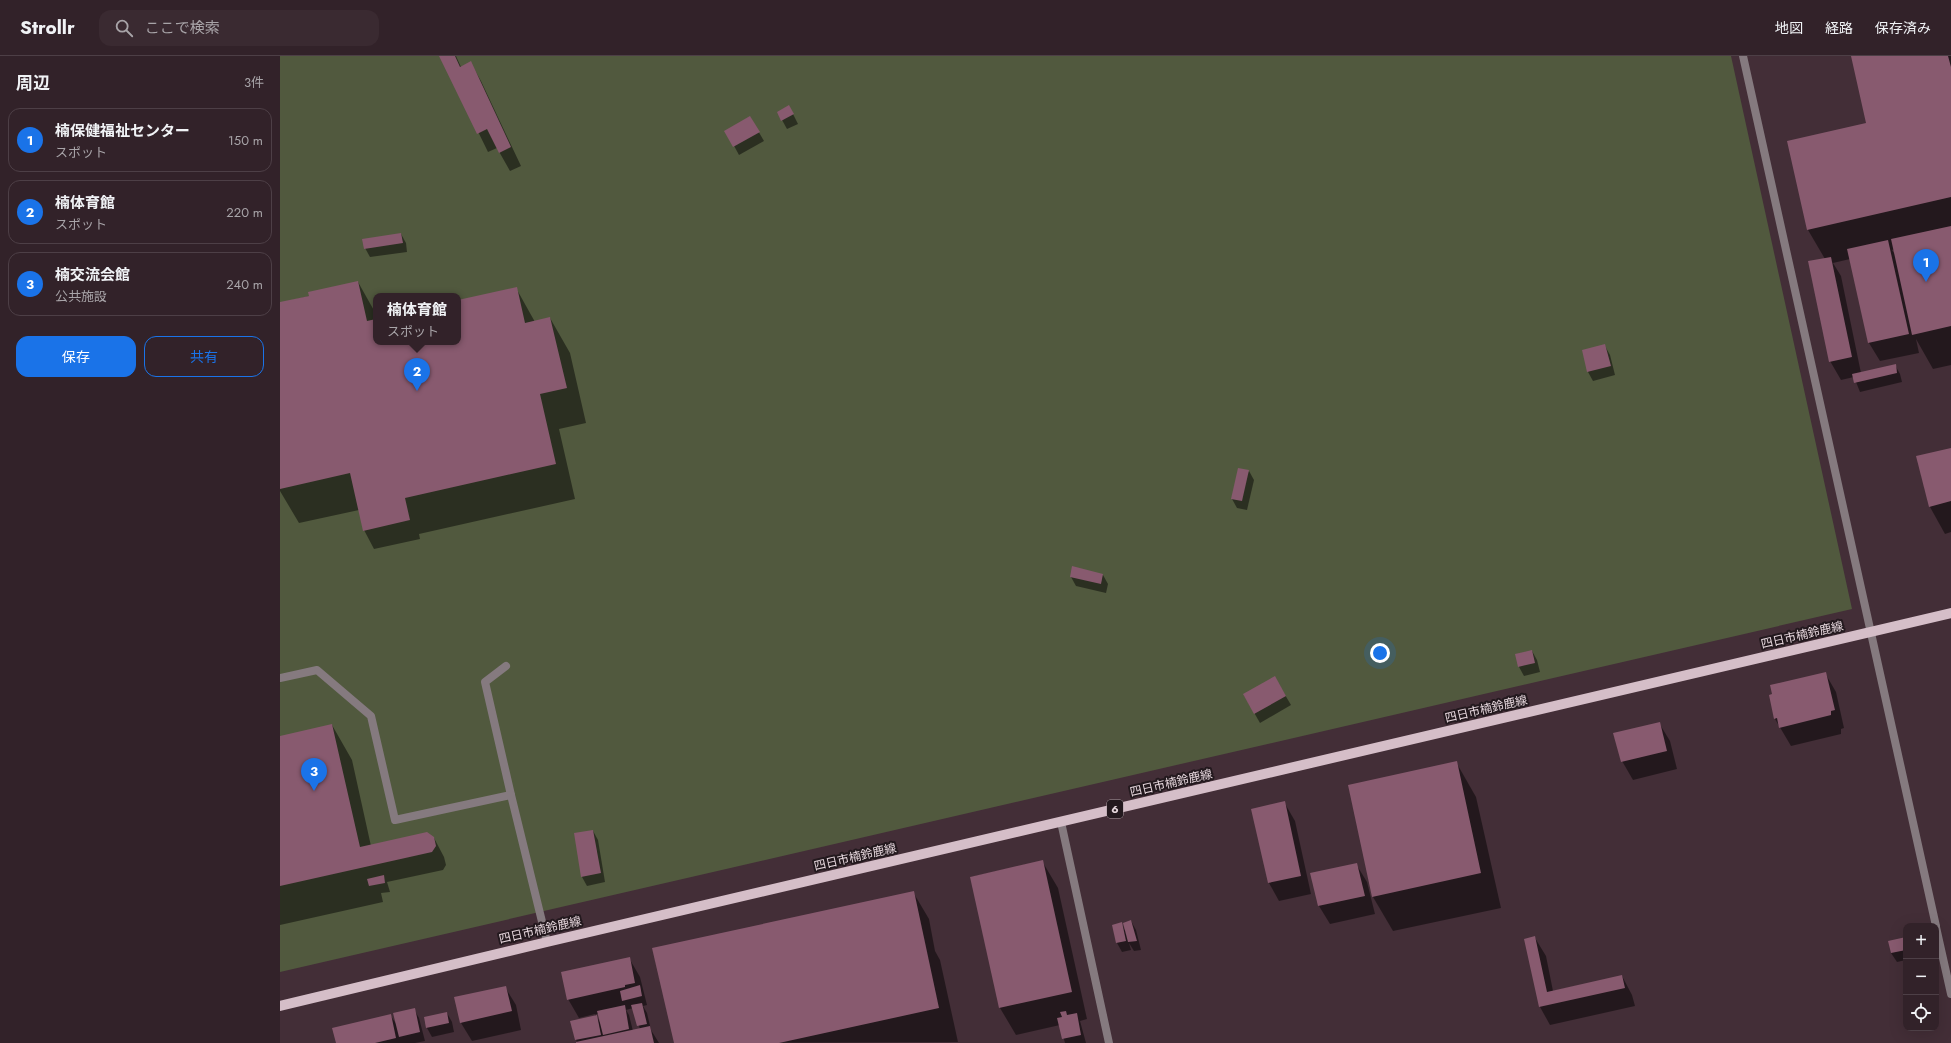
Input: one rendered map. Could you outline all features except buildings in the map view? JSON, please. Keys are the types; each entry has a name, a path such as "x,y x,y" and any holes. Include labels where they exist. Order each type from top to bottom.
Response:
{"main road":[{"name":"四日市楠鈴鹿線","path":"280,1006 1951,613"}],"street":[{"path":"1743,56 1935,923"},
{"path":"506,666 485,682 547,942"},
{"path":"280,678 317,670 371,716 395,820 511,795"},
{"path":"1061,822 1109,1043"},
{"path":"1939,940 1951,994"}],"green space":[{"path":"280,56 1731,56 1852,609 280,972"}],"place":[{"name":"楠保健福祉センター","path":"1926,282"},
{"name":"楠体育館","path":"417,391"},
{"name":"楠交流会館","path":"314,791"}]}
